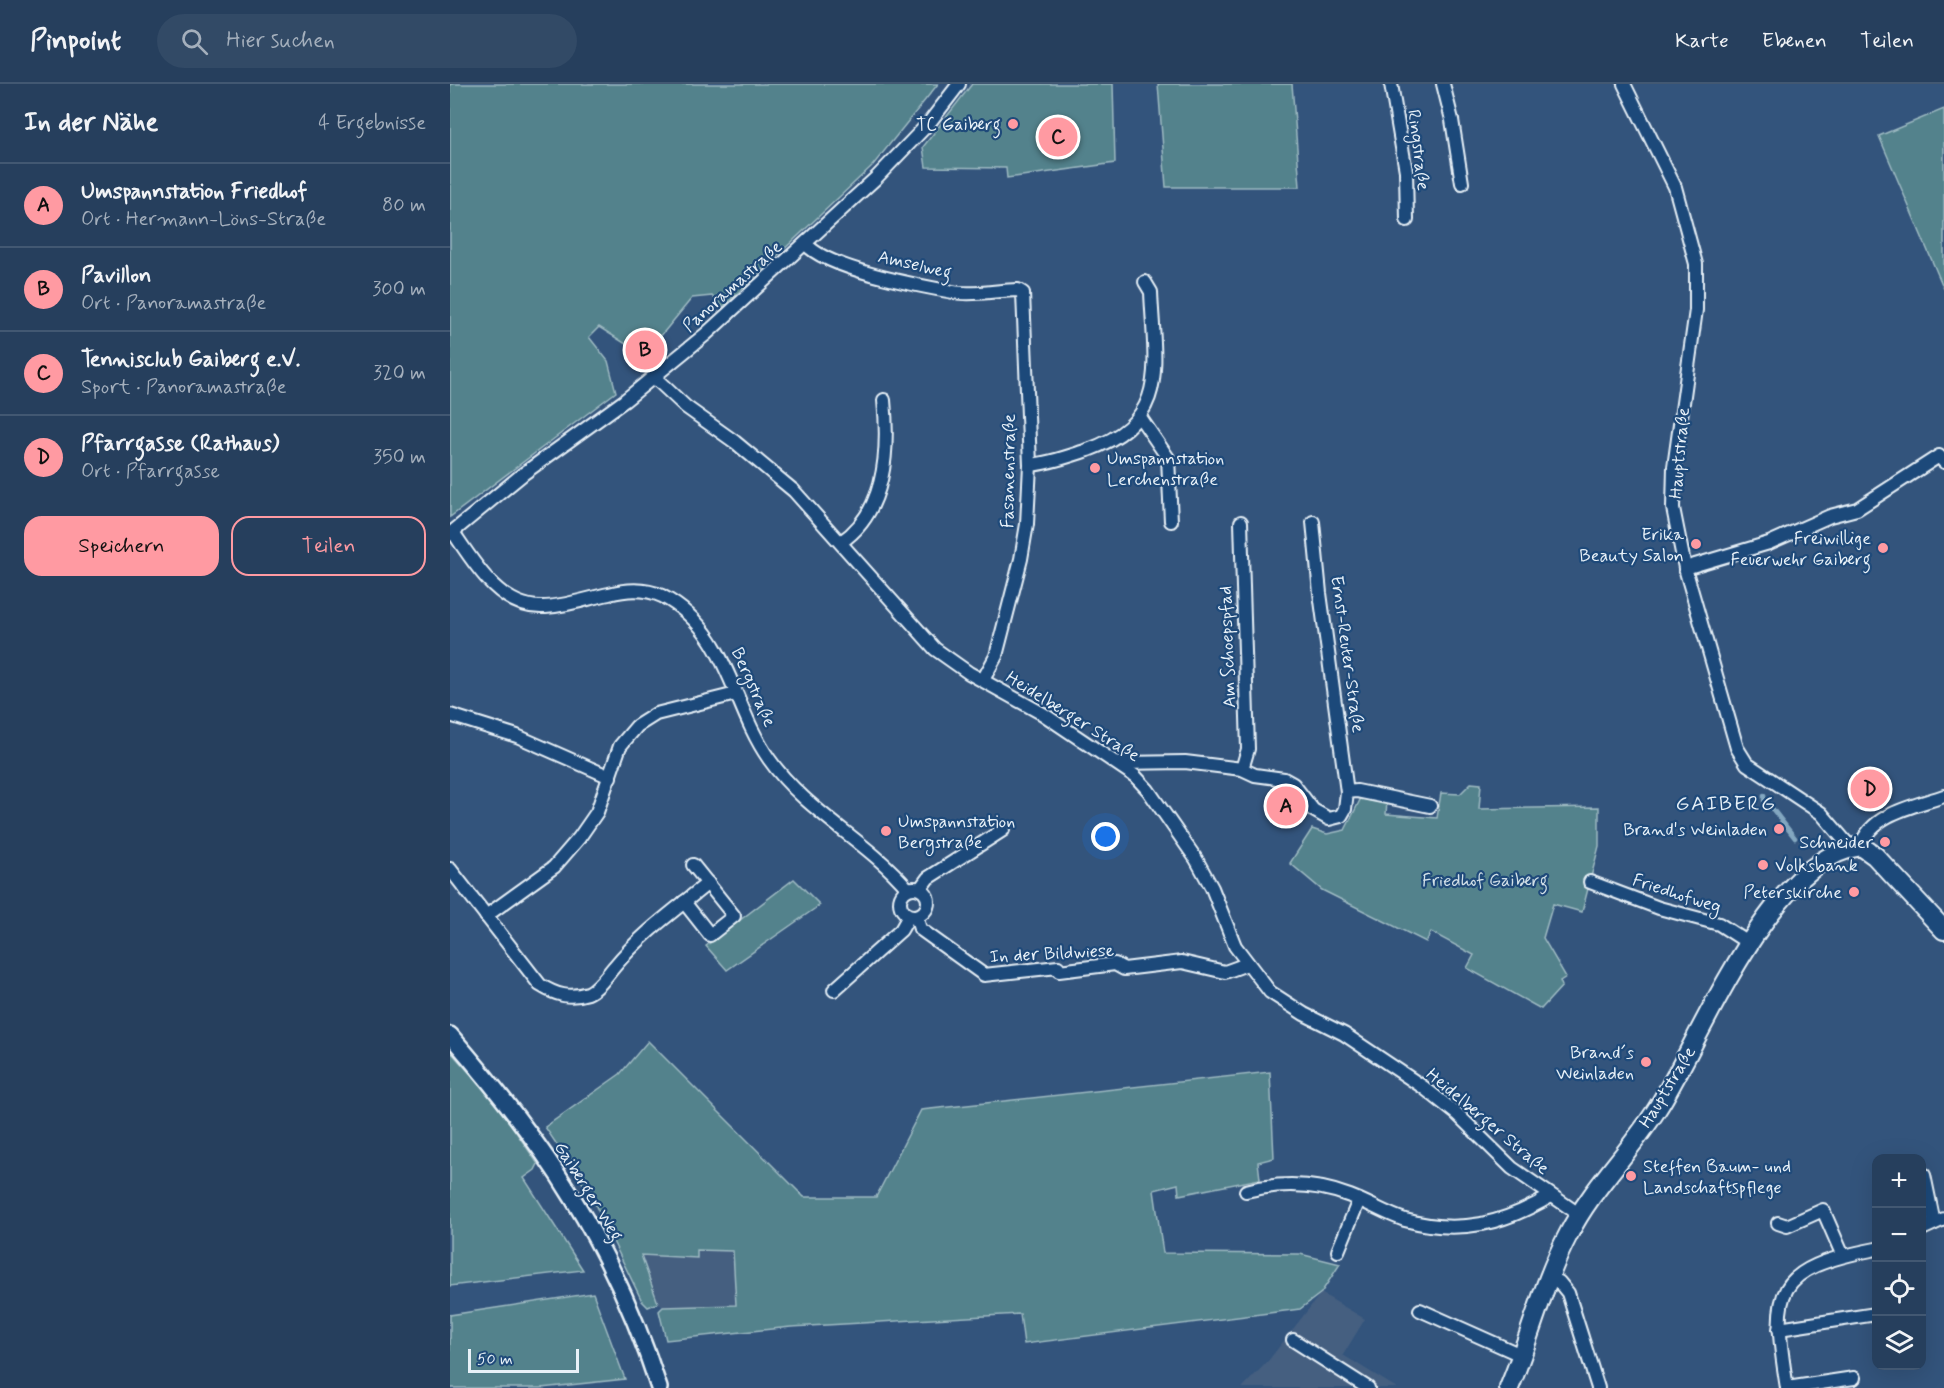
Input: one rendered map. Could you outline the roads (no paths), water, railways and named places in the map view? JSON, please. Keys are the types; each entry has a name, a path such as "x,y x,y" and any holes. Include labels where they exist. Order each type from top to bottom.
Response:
{"main road":[{"path":"1856,847 1875,856 1944,930"},
{"name":"Hauptstraße","path":"1509,1388 1523,1356 1558,1256 1580,1215 1656,1111 1750,944 1776,905 1799,880 1831,857 1856,847"}],"street":[{"name":"Panoramastraße","path":"451,533 523,474 654,377 806,244 906,149 959,84"},
{"name":"Ringstraße","path":"1391,84 1406,171 1407,220"},
{"name":"Ringstraße","path":"1443,84 1452,120 1462,183"},
{"name":"Hauptstraße","path":"1624,84 1675,187 1696,264 1696,315 1673,486 1676,525 1685,568 1741,756 1752,767 1821,813 1856,847"},
{"name":"Amselweg","path":"806,244 823,258 913,285 952,292 1022,291"},
{"path":"1030,465 1059,460 1113,440 1140,417 1150,396 1154,372 1151,292 1145,282"},
{"name":"Fasanenstraße","path":"983,680 996,656 1021,559 1030,465 1022,291"},
{"name":"Heidelberger Straße","path":"654,377 686,407 783,481 841,542 930,644 950,661 1043,714 1120,763 1148,790 1196,859 1212,888 1231,939 1246,964 1263,985 1277,997 1354,1041 1443,1103 1512,1168 1580,1215"},
{"path":"841,542 863,520 879,488 886,457 884,400"},
{"path":"1140,417 1168,458 1171,521"},
{"path":"1685,568 1792,533 1830,516 1857,509 1942,459"},
{"name":"Am Schoepspfad","path":"1241,522 1248,748 1242,769"},
{"name":"Ernst-Reuter-Straße","path":"1313,522 1347,792"},
{"name":"Bergstraße","path":"451,533 490,582 523,605 550,607 631,590 650,592 663,597 693,620 712,640 725,663 736,694 762,747 780,774 814,807 873,852 914,889"},
{"path":"486,916 554,867 579,838 597,812 620,746 650,717 736,694"},
{"path":"450,715 517,736 610,777"},
{"path":"1120,763 1172,761 1242,769 1290,782 1313,810 1327,819 1337,819 1343,813 1347,792 1366,791 1430,806"},
{"path":"1856,847 1866,834 1891,815 1944,796"},
{"path":"913,916 902,910 899,900 928,878 1003,830"},
{"path":"684,902 710,935 734,916 693,865"},
{"path":"450,869 540,985 553,994 571,997 591,992 625,953 708,883"},
{"name":"Friedhofweg","path":"1590,882 1659,908 1714,922 1750,944"},
{"path":"834,990 901,930 913,916 926,911 928,905 926,894 914,889"},
{"name":"In der Bildwiese","path":"913,916 920,929 976,971 992,976 1058,967 1059,971 1115,964 1124,969 1182,962 1226,972 1246,964"},
{"name":"Gaiberger Weg","path":"450,1035 524,1125 588,1220 626,1299 658,1388"},
{"path":"1926,1181 1939,1221"},
{"path":"1246,1191 1269,1185 1297,1185 1339,1193 1405,1220 1462,1226 1501,1221 1551,1196"},
{"path":"1338,1251 1359,1200"},
{"path":"1778,1222 1787,1226 1823,1210 1843,1256"},
{"path":"1854,1378 1787,1388 1779,1329 1783,1297 1794,1278 1811,1267 1872,1249"},
{"path":"1550,1278 1563,1285 1568,1293 1598,1388"},
{"path":"1420,1310 1523,1356"},
{"path":"1779,1329 1872,1315"},
{"path":"1293,1340 1368,1388"}],"waterway":[{"path":"1764,795 1764,801 1771,804"},
{"path":"1771,807 1795,838"}],"place":[{"name":"TC Gaiberg","path":"1013,124"},
{"name":"Tennisclub Gaiberg e.V.","path":"1058,137"},
{"name":"Pavillon","path":"645,350"},
{"name":"Umspannstation Lerchenstraße","path":"1095,468"},
{"name":"Erika Beauty Salon","path":"1696,544"},
{"name":"Freiwillige Feuerwehr Gaiberg","path":"1883,548"},
{"name":"Pfarrgasse (Rathaus)","path":"1870,789"},
{"name":"Umspannstation Friedhof","path":"1286,806"},
{"name":"Brand's Weinladen","path":"1779,829"},
{"name":"Umspannstation Bergstraße","path":"886,831"},
{"name":"Schneider","path":"1885,842"},
{"name":"Volksbank","path":"1763,865"},
{"name":"Peterskirche","path":"1854,892"},
{"name":"Brand´s Weinladen","path":"1646,1062"},
{"name":"Steffen Baum- und Landschaftspflege","path":"1631,1176"}],"district":[{"name":"GAIBERG","path":"1726,803"}],"park label":[{"name":"Friedhof Gaiberg","path":"1485,880"}]}
